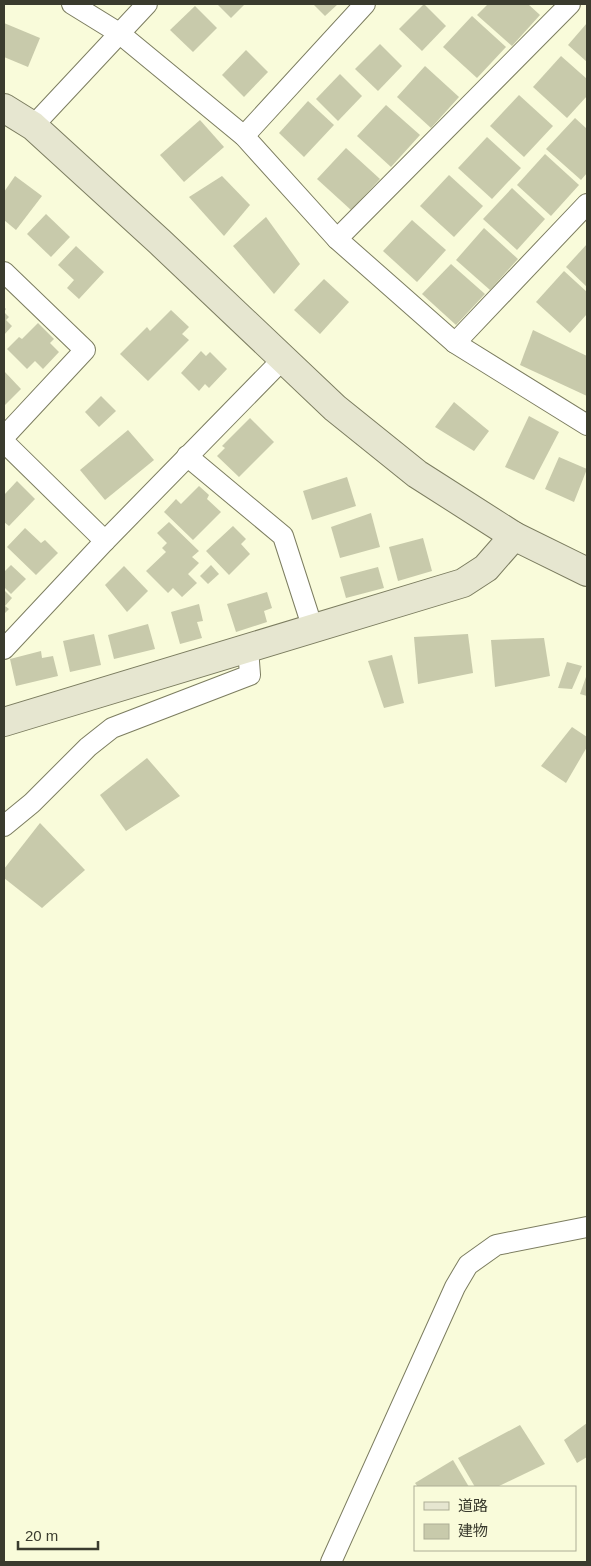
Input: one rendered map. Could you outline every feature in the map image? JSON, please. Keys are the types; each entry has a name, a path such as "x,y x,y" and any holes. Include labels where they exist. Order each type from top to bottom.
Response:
{"street":[{"path":"72,4 119,33 244,136 337,239 455,343 587,424"},
{"path":"34,126 147,4"},
{"path":"244,136 365,4"},
{"path":"337,239 570,4"},
{"path":"4,108 34,126 160,242 334,408 417,474 514,536 587,572"},
{"path":"455,343 587,204"},
{"path":"4,272 85,350 4,437"},
{"path":"4,649 105,541 283,359"},
{"path":"4,442 105,541"},
{"path":"187,456 283,536 313,629"},
{"path":"4,722 464,583 486,568 514,536"},
{"path":"4,826 32,802 88,746 112,728 250,675 248,648"},
{"path":"332,1562 455,1287 468,1265 496,1245 587,1227"}],"building":[{"path":"217,4 245,4 231,18"},
{"path":"313,4 338,4 325,16"},
{"path":"424,4 446,26 422,51 399,29"},
{"path":"488,4 528,4 540,15 512,46 477,15"},
{"path":"195,6 217,28 193,52 170,30"},
{"path":"472,16 506,47 477,78 443,47"},
{"path":"4,23 40,38 28,67 4,57"},
{"path":"587,23 587,62 568,45"},
{"path":"380,44 402,66 378,91 355,69"},
{"path":"246,50 268,72 244,97 222,75"},
{"path":"561,56 587,79 587,96 567,118 533,87"},
{"path":"425,66 459,97 431,128 397,97"},
{"path":"340,74 362,96 338,121 316,99"},
{"path":"519,95 553,126 524,157 490,126"},
{"path":"308,101 334,125 304,157 279,133"},
{"path":"386,105 420,135 391,167 357,136"},
{"path":"575,118 587,129 587,173 581,180 546,149"},
{"path":"200,120 224,147 184,182 160,155"},
{"path":"487,137 521,168 492,199 458,168"},
{"path":"346,148 380,179 351,210 317,179"},
{"path":"545,154 579,185 551,216 517,185"},
{"path":"449,175 483,206 454,237 420,206"},
{"path":"15,176 42,196 16,230 4,220 4,192"},
{"path":"222,176 250,205 224,236 189,197"},
{"path":"512,188 545,219 517,250 483,219"},
{"path":"46,214 70,237 51,257 27,234"},
{"path":"266,217 300,264 274,294 233,246"},
{"path":"412,220 446,250 417,282 383,251"},
{"path":"484,228 518,259 490,290 456,260"},
{"path":"587,244 587,287 566,267"},
{"path":"76,246 104,272 79,299 67,288 74,280 58,265"},
{"path":"451,264 485,294 456,325 422,294"},
{"path":"564,271 587,292 587,314 570,333 536,302"},
{"path":"324,279 349,302 320,334 294,310"},
{"path":"171,310 189,327 182,334 189,340 148,381 120,354 147,327 150,331"},
{"path":"4,312 9,317 6,320 12,326 4,335"},
{"path":"38,323 54,339 50,343 59,352 43,369 35,361 27,369 7,349 19,337 22,339"},
{"path":"533,330 587,356 587,396 520,365"},
{"path":"201,351 206,356 210,352 227,369 209,388 205,384 199,391 181,373"},
{"path":"4,371 21,389 4,406"},
{"path":"101,396 116,411 99,427 85,412"},
{"path":"454,402 489,431 474,451 435,427"},
{"path":"529,416 559,432 534,480 505,467"},
{"path":"250,418 274,442 239,477 217,456 225,448 222,446"},
{"path":"128,430 154,460 105,500 80,470"},
{"path":"559,457 587,469 574,502 545,489"},
{"path":"347,477 356,506 312,520 303,491"},
{"path":"17,481 35,499 9,526 4,522 4,495"},
{"path":"199,486 209,495 207,499 221,512 193,540 164,512 176,499 181,504"},
{"path":"371,513 380,547 340,558 331,527"},
{"path":"169,522 199,551 192,557 199,563 188,574 197,583 182,597 173,588 168,593 146,571 166,552 162,548 167,543 157,533"},
{"path":"233,526 246,539 241,544 250,554 229,575 206,551"},
{"path":"25,528 41,543 45,540 58,553 36,575 7,547"},
{"path":"423,538 432,571 398,581 389,547"},
{"path":"11,565 26,579 11,594 4,587 4,572"},
{"path":"211,565 219,574 208,584 200,576"},
{"path":"124,566 148,591 127,612 105,585"},
{"path":"378,567 384,588 346,598 340,577"},
{"path":"4,590 12,598 5,606 9,609 4,614"},
{"path":"267,592 272,608 264,611 267,622 236,632 227,604"},
{"path":"199,604 203,621 197,622 202,638 180,644 171,612"},
{"path":"148,624 155,649 114,659 108,635"},
{"path":"94,634 101,665 70,672 63,641"},
{"path":"468,634 473,673 418,684 414,637"},
{"path":"544,638 550,676 495,687 491,640"},
{"path":"41,651 42,658 53,656 58,676 16,686 10,659"},
{"path":"392,655 404,703 384,708 368,661"},
{"path":"567,662 582,666 572,689 558,688"},
{"path":"587,674 587,696 580,694"},
{"path":"572,727 587,737 587,747 566,783 541,766"},
{"path":"147,758 180,796 126,831 100,795"},
{"path":"40,823 85,870 42,908 4,878 4,869"},
{"path":"587,1423 587,1457 577,1463 564,1440"},
{"path":"520,1425 545,1464 499,1486 474,1486 458,1458"},
{"path":"453,1460 468,1486 417,1486 415,1483"}]}
